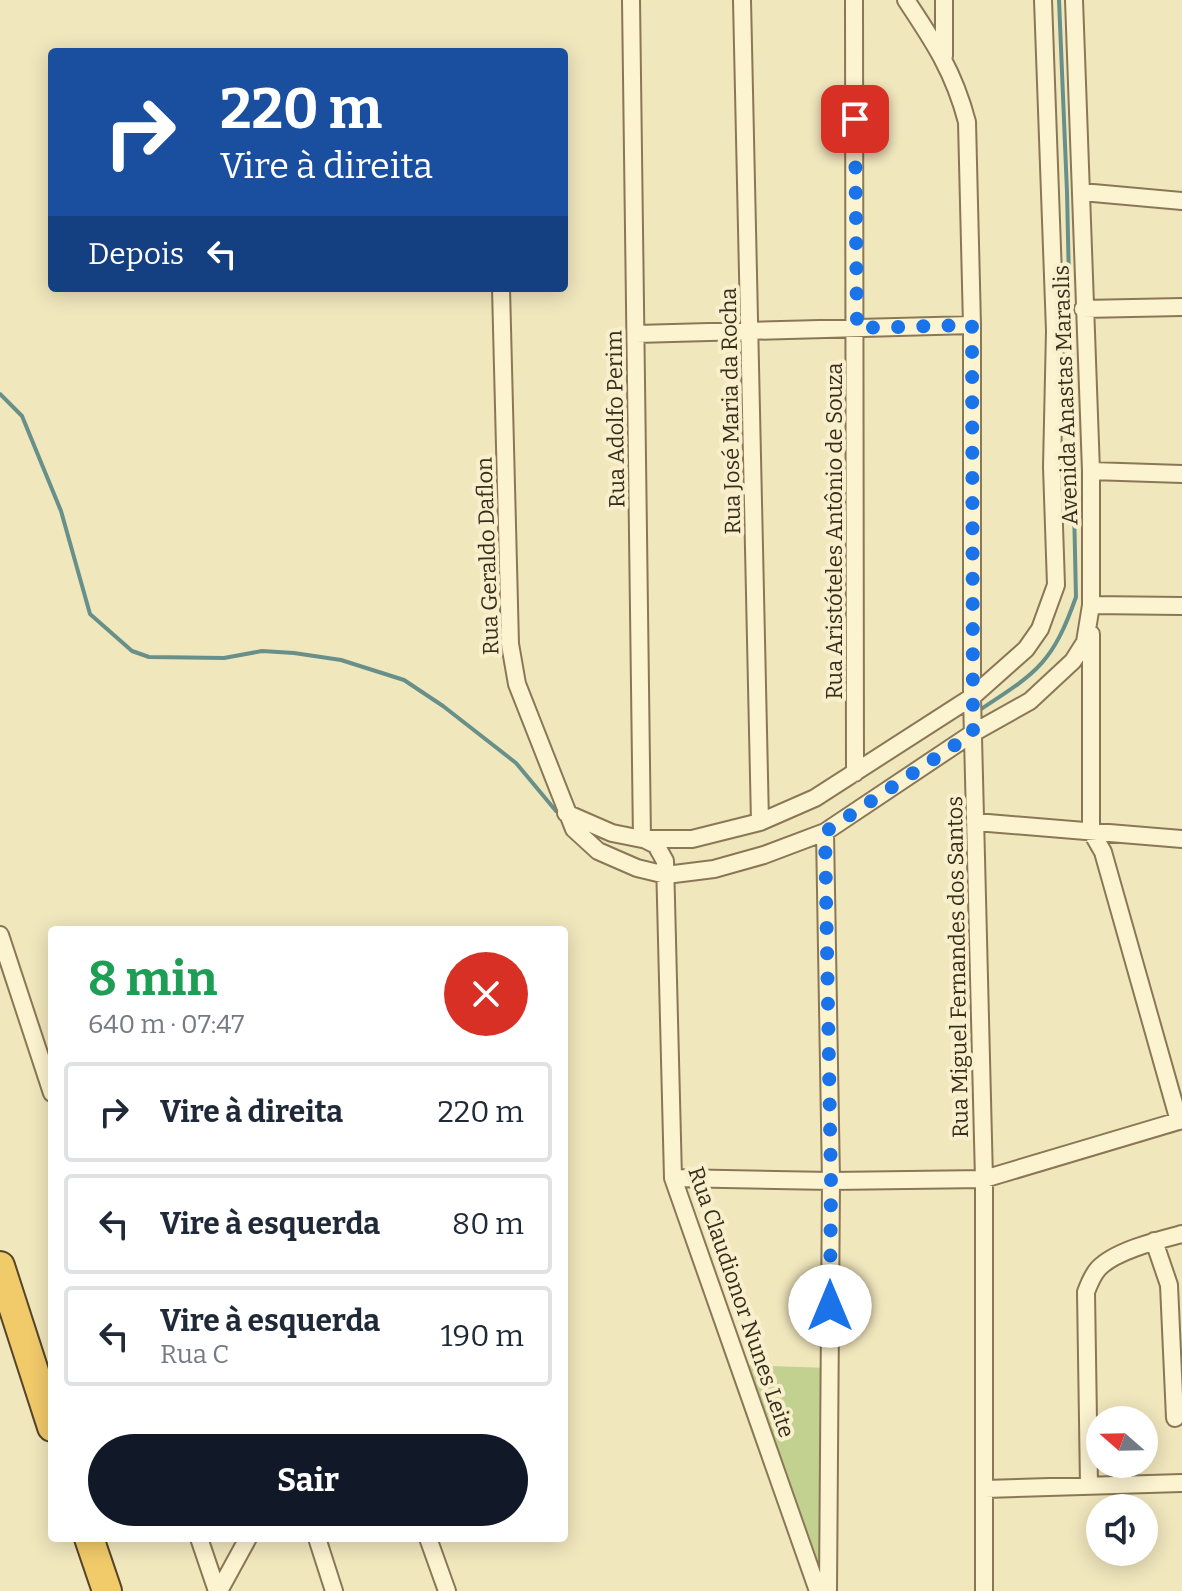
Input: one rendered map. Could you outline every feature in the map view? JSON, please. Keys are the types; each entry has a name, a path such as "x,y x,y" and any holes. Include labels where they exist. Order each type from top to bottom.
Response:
{"highway":[{"path":"0,1266 48,1415"},
{"path":"90,1542 107,1591"}],"street":[{"name":"Rua Adolfo Perim","path":"631,0 642,839"},
{"name":"Rua José Maria da Rocha","path":"742,0 760,822"},
{"name":"Rua Aristóteles Antônio de Souza","path":"854,0 857,328 855,773"},
{"path":"906,0 944,57"},
{"path":"944,0 944,57"},
{"name":"Avenida Anastas Maraslis","path":"566,813 612,833 642,839 692,839 760,822 815,798 972,697 1026,649 1040,629 1056,585 1052,467 1055,331 1043,0"},
{"name":"Avenida Anastas Maraslis","path":"666,875 714,869 764,855 825,832 973,733 1030,701 1073,661 1085,642 1091,605 1091,471 1074,0"},
{"name":"Rua Miguel Fernandes dos Santos","path":"944,57 961,97 967,122 972,325 972,697 984,1179 984,1591"},
{"path":"1082,192 1182,201"},
{"name":"Rua Geraldo Daflon","path":"501,292 510,644 517,684 574,829 598,851 637,868 666,875"},
{"path":"1083,309 1182,307"},
{"path":"636,334 972,325"},
{"path":"1091,471 1182,474"},
{"path":"673,1178 831,1181 984,1179 1180,1121 1103,852 1091,831 1091,605 1182,606"},
{"path":"976,822 1182,839"},
{"path":"825,832 831,1181 828,1591"},
{"name":"Rua Claudionor Nunes Leite","path":"642,839 656,845 665,861 673,1178 818,1591"},
{"path":"0,935 48,1081"},
{"path":"1089,1485 1086,1292 1096,1271 1104,1264 1154,1241 1182,1234"},
{"path":"1154,1241 1169,1285 1175,1418"},
{"path":"985,1489 1182,1483"},
{"path":"200,1542 218,1591"},
{"path":"218,1591 246,1542"},
{"path":"318,1542 334,1591"},
{"path":"429,1542 447,1591"}],"green space":[{"path":"738,1365 830,1368 828,1591 818,1591"}],"waterway":[{"path":"978,711 1040,665 1059,638 1076,597 1067,192 1059,0"},
{"path":"0,394 22,416 61,511 90,614 132,651 149,657 224,658 262,651 294,653 341,660 404,680 516,763 556,811"}],"route":[{"path":"830,1306 825,832 973,733 972,325 857,328 855,119"}]}
